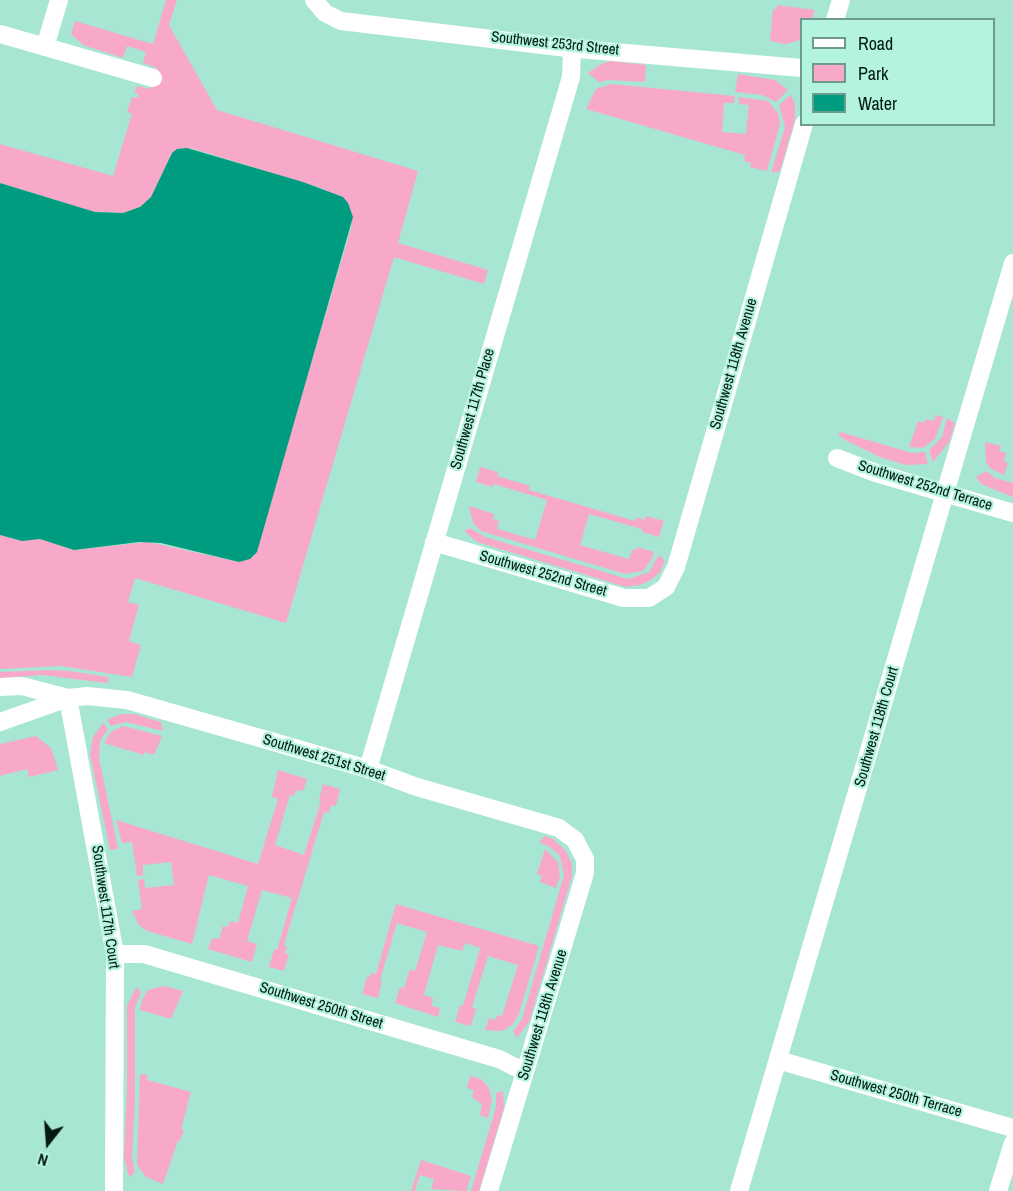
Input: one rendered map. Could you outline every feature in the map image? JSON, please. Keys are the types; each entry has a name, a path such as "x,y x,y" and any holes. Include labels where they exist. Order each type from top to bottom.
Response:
{"street":[{"path":"45,46 58,0"},
{"path":"836,18 840,0"},
{"name":"Southwest 253rd Street","path":"315,2 325,13 341,21 572,48 800,68"},
{"path":"0,34 153,78"},
{"name":"Southwest 117th Place","path":"368,769 571,77 572,48"},
{"name":"Southwest 118th Avenue","path":"653,597 666,586 676,567 803,126"},
{"name":"Southwest 118th Court","path":"739,1191 1012,267"},
{"name":"Southwest 252nd Terrace","path":"837,458 945,494 1013,513"},
{"name":"Southwest 252nd Street","path":"434,542 620,597 637,600 653,597"},
{"name":"Southwest 251st Street","path":"0,687 22,686 68,698"},
{"name":"Southwest 251st Street","path":"0,722 68,698 108,696 368,769 417,787 559,828 575,840"},
{"name":"Southwest 117th Court","path":"68,698 115,954 114,1191"},
{"name":"Southwest 118th Avenue","path":"489,1191 585,873 584,855 575,840"},
{"name":"Southwest 250th Street","path":"115,954 144,954 499,1059 525,1072"},
{"name":"Southwest 250th Terrace","path":"778,1060 1013,1128"},
{"path":"998,1191 1013,1143"}],"green space":[{"path":"166,0 177,0 169,25 217,110 418,171 398,243 488,270 484,284 394,257 286,623 135,578 128,602 139,605 129,641 141,645 132,677 61,666 0,669 0,535 17,540 40,539 74,550 148,542 239,562 254,556 352,225 324,189 191,148 172,153 151,197 140,207 123,213 95,212 0,183 0,144 113,176 132,114 127,112 132,97 137,98 139,94 134,92 137,86 150,89 157,68 143,63 146,52 127,46 123,58 83,45 71,34 75,21 153,44"},
{"path":"777,5 815,10 812,18 800,18 800,40 786,44 770,41 773,9 777,9"},
{"path":"611,61 646,65 645,82 609,80 599,82 588,73 601,64"},
{"path":"738,74 775,80 788,90 776,102 762,95 735,92"},
{"path":"611,84 735,96 734,103 724,103 722,132 746,134 749,105 739,104 739,97 768,101 778,113 780,124 767,171 750,167 751,163 744,161 745,155 586,109 596,89"},
{"path":"791,95 795,104 795,119 780,171 771,173 785,127 779,105"},
{"path":"936,415 943,417 935,439 923,448 909,447 918,421 924,423 926,419 934,421"},
{"path":"947,418 955,423 949,442 933,462 929,450 942,437"},
{"path":"840,432 912,453 925,452 928,464 906,465 880,457 847,441 838,435"},
{"path":"985,442 1001,446 999,451 1006,453 1004,462 1008,463 1004,475 990,468 986,462"},
{"path":"480,467 498,472 497,476 530,486 529,490 635,521 637,517 645,520 646,516 664,521 659,537 642,532 642,529 589,514 580,545 629,559 633,549 636,550 637,547 654,552 652,559 643,571 625,574 481,531 473,523 469,506 494,514 493,519 499,521 497,529 535,540 547,500 494,484 493,487 476,482"},
{"path":"986,471 995,478 1013,483 1013,497 981,484 976,477"},
{"path":"470,528 485,537 628,579 649,572 659,555 665,561 660,572 651,580 640,585 626,587 477,542 464,531"},
{"path":"49,670 109,677 107,683 42,675 0,678 0,672"},
{"path":"121,714 134,714 161,722 163,731 126,722 111,726 107,720"},
{"path":"103,723 108,729 100,741 99,758 118,849 110,850 90,754 93,737"},
{"path":"123,726 162,736 154,755 145,752 144,755 104,743 111,732"},
{"path":"36,736 51,748 58,770 29,777 27,769 0,776 0,744"},
{"path":"278,770 307,779 303,791 296,790 294,796 290,795 275,845 304,855 321,801 319,800 323,784 340,789 336,806 331,805 329,813 324,812 284,945 287,947 285,953 289,954 284,971 269,967 274,949 277,950 292,898 262,890 247,941 257,944 252,962 208,949 212,938 219,939 223,926 228,927 230,921 238,923 248,886 209,875 192,944 147,931 139,925 132,911 142,909 138,880 144,879 145,888 174,885 171,862 143,865 143,876 137,876 132,842 122,843 116,820 258,864 278,799 272,797"},
{"path":"545,836 553,839 566,851 572,864 572,876 529,1022 517,1038 513,1031 522,1019 564,875 560,856 550,847 539,842"},
{"path":"545,849 558,862 560,876 556,888 540,882 542,876 537,874"},
{"path":"396,904 539,946 519,1014 512,1025 502,1031 485,1030 489,1018 496,1020 497,1015 502,1016 518,965 488,956 472,1007 476,1009 471,1026 455,1022 460,1005 463,1006 480,948 465,943 462,951 438,945 424,995 433,998 432,1006 440,1008 438,1017 395,1003 400,987 404,988 410,969 415,971 427,932 397,923 380,980 382,981 378,998 362,994 367,977 370,977 371,973 376,974"},
{"path":"164,986 183,991 171,1019 140,1010 142,1000 148,990"},
{"path":"136,987 141,992 135,1008 135,1101 132,1157 135,1173 129,1177 124,1158 127,1006"},
{"path":"140,1074 148,1075 147,1080 191,1092 181,1129 184,1130 163,1184 146,1177 137,1165"},
{"path":"470,1076 481,1079 489,1088 492,1100 488,1118 480,1115 482,1104 472,1097 474,1090 467,1088"},
{"path":"503,1091 504,1108 479,1191 471,1191 496,1107 496,1093"},
{"path":"421,1160 471,1176 466,1191 431,1189 434,1179 420,1175 415,1191 411,1191"}],"water":[{"path":"187,148 303,182 343,197 353,217 257,552 250,559 239,562 161,543 139,542 74,550 40,539 22,541 0,535 0,183 95,212 123,213 140,207 151,197 172,153 177,149"}]}
